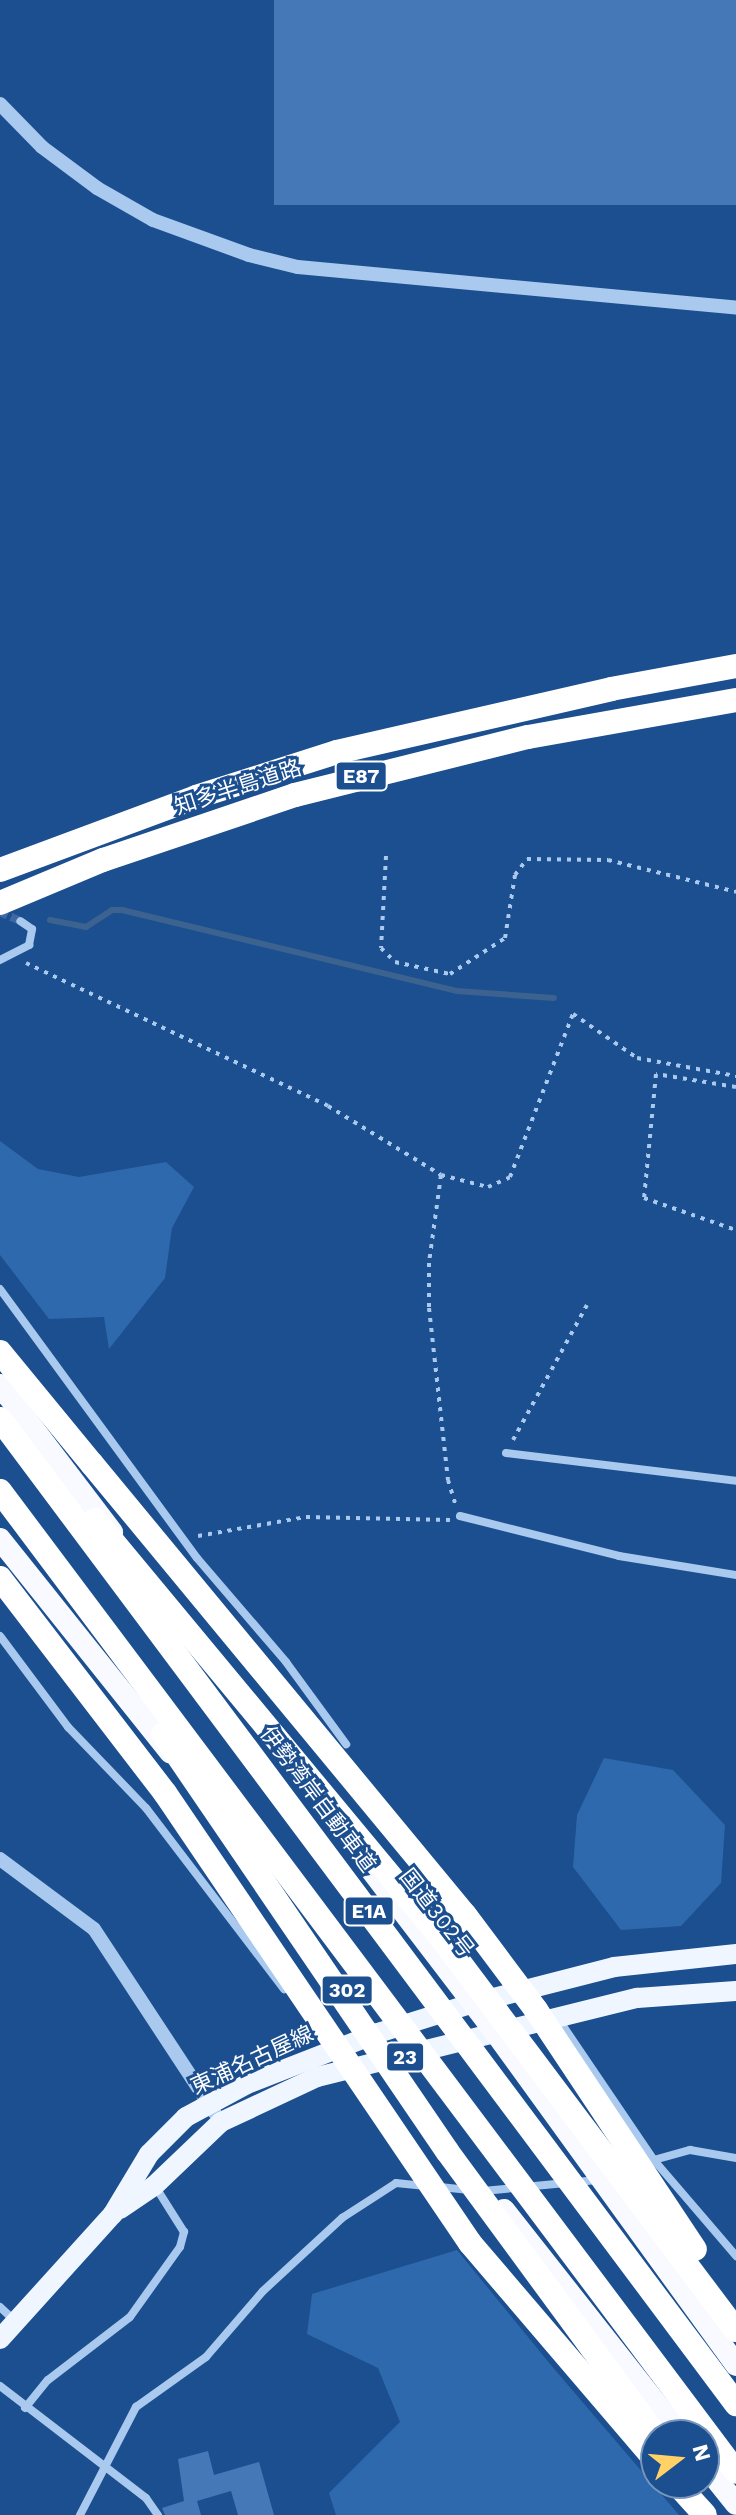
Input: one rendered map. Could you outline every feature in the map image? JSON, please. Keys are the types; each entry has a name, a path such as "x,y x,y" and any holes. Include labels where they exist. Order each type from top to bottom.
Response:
{"highway":[{"name":"知多半島道路","path":"0,870 196,797 337,752 611,689 736,666"},
{"name":"知多半島道路","path":"0,903 194,828 354,778 528,737 736,700"},
{"path":"0,1352 493,1951 736,2311"},
{"name":"国道302号","path":"0,1385 474,2003 736,2365"},
{"path":"0,1409 363,1837 736,2330"},
{"name":"伊勢湾岸自動車道","path":"0,1419 736,2404"},
{"name":"E1A","path":"0,1491 736,2472"},
{"path":"18,1515 447,2151 644,2419"},
{"name":"302","path":"0,1539 233,1828 490,2192 668,2419"},
{"path":"0,1578 165,1793 470,2243 640,2442"},
{"path":"720,2484 736,2504"},
{"path":"690,2499 705,2515"}],"main road":[{"name":"東浦名古屋線","path":"113,2214 149,2154 186,2117 330,2050 474,2003 614,1967 736,1954"},
{"name":"東浦名古屋線","path":"0,2339 8,2314 113,2214 154,2186 221,2122 317,2077 498,2036 637,1998 736,1991"}],"street":[{"path":"0,104 42,147 97,188 153,220 249,255 298,267 736,308"},
{"path":"0,960 27,949 32,929 20,921"},
{"path":"0,1289 184,1538 346,1744"},
{"path":"506,1453 736,1481"},
{"path":"460,1516 619,1556 736,1575"},
{"path":"0,1636 68,1727 146,1808 330,2050"},
{"path":"0,1859 94,1929 221,2122"},
{"path":"559,2020 653,2159 736,2256"},
{"path":"80,2515 136,2407 206,2357 263,2291 342,2218 396,2183 490,2192 602,2180 653,2159 690,2150 736,2158"},
{"path":"25,2408 48,2380 130,2317 180,2247 184,2232 154,2186"},
{"path":"0,2386 146,2498 158,2515"}],"path":[{"path":"386,856 381,948 395,962 450,974 505,938 515,875 527,859 608,860 736,892"},
{"path":"15,954 328,1106 441,1175 488,1187 510,1177 573,1014 637,1058 736,1076"},
{"path":"736,1087 656,1074 644,1198 736,1230"},
{"path":"184,1538 306,1517 440,1524 460,1516 448,1480 429,1308 429,1263 441,1175"},
{"path":"506,1453 587,1305"}],"shaded area":[{"path":"0,1141 38,1169 79,1177 166,1162 194,1187 172,1228 165,1278 109,1349 104,1317 49,1319 0,1255"},
{"path":"604,1758 673,1770 725,1825 721,1883 681,1926 621,1930 573,1867 577,1815"},
{"path":"457,2250 640,2469 640,2499 665,2499 679,2515 336,2515 329,2493 400,2422 378,2368 307,2334 312,2294"}],"building":[{"path":"274,0 736,0 736,205 274,205"},
{"path":"208,2451 214,2475 259,2462 274,2515 238,2515 231,2491 197,2501 201,2515 165,2515 162,2508 184,2501 178,2459"}],"waterway":[{"path":"50,920 86,927 112,910 122,910 457,991 554,998"}],"tunnel":[{"path":"0,912 20,921"}]}
